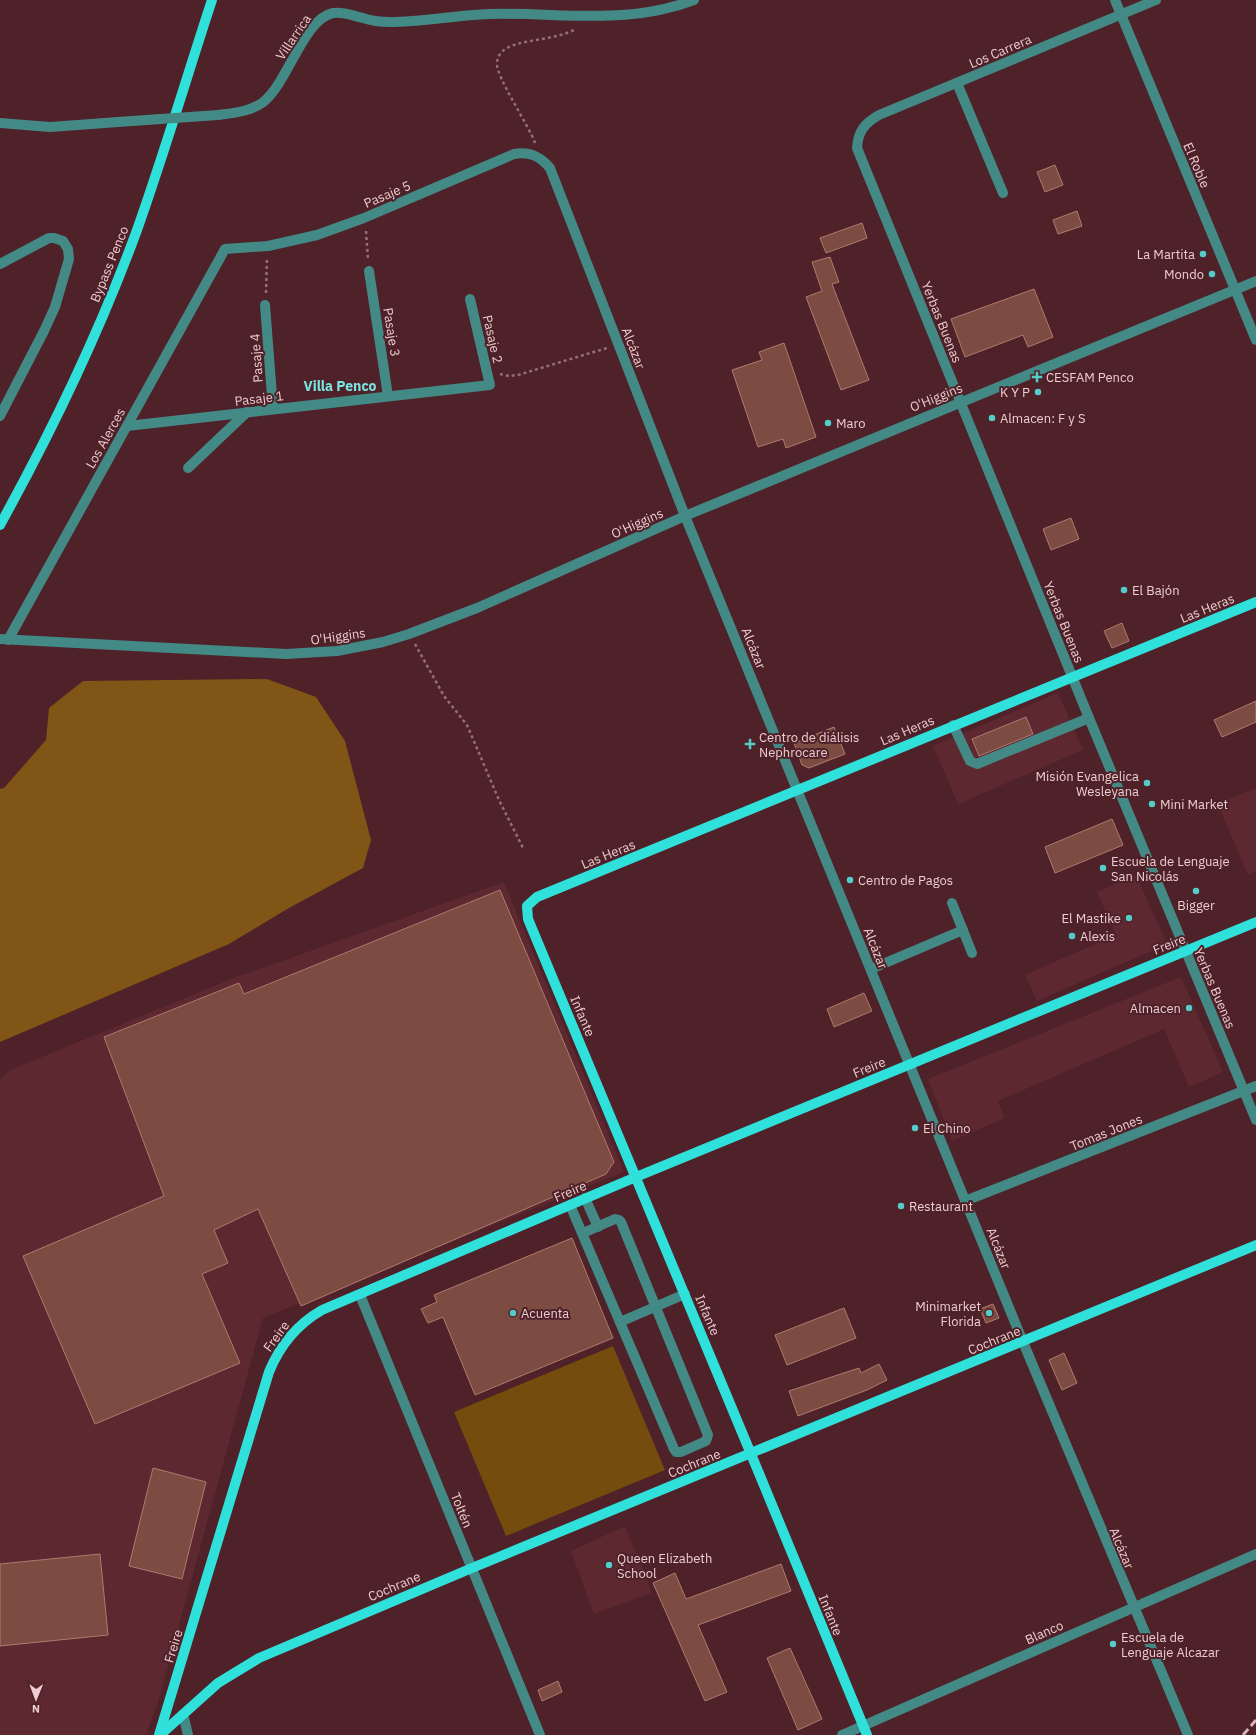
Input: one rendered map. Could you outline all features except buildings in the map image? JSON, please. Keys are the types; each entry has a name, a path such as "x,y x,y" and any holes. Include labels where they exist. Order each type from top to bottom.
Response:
{"main road":[{"name":"Bypass Penco","path":"0,525 30,469 84,356 137,230 212,0"},
{"name":"Las Heras","path":"527,906 537,897 953,725 1256,602"},
{"name":"Infante","path":"527,906 528,919 752,1454 865,1730"},
{"name":"Freire","path":"160,1735 260,1397 274,1358 292,1333 311,1317 636,1177 1256,922"},
{"name":"Cochrane","path":"160,1735 218,1683 245,1665 472,1568 1256,1246"}],"street":[{"name":"Villarrica","path":"0,123 50,126 218,115 242,112 262,102 270,95 312,28 320,19 333,13 340,13 369,20 390,22 488,14 614,17 650,12 694,0"},
{"name":"El Roble","path":"1115,0 1256,340"},
{"name":"Los Carrera","path":"860,133 868,122 879,116 1156,0"},
{"path":"957,83 1003,194"},
{"name":"Yerbas Buenas","path":"860,133 857,148 859,156 1089,718 1256,1120"},
{"name":"Pasaje 5","path":"225,249 268,246 317,236 364,218 514,154 527,153 540,157"},
{"name":"Alcázar","path":"540,157 550,168 685,516 1023,1342 1133,1608 1188,1735"},
{"path":"0,264 45,241 54,238 63,241 66,244 70,259 65,278 44,331 0,416"},
{"name":"Los Alerces","path":"4,639 127,426 225,249"},
{"name":"Pasaje 3","path":"369,271 388,396"},
{"name":"O'Higgins","path":"4,639 286,654 344,650 409,634 484,605 685,516 960,401 1256,281"},
{"name":"Pasaje 2","path":"470,299 490,385"},
{"name":"Pasaje 4","path":"265,305 273,409"},
{"name":"Pasaje 1","path":"127,426 490,385"},
{"path":"188,468 247,412"},
{"path":"953,725 970,761 973,764 977,764 1089,718"},
{"path":"952,903 972,953"},
{"path":"871,969 963,930"},
{"name":"Tomas Jones","path":"965,1201 1256,1086"},
{"path":"586,1198 598,1227"},
{"path":"570,1205 674,1449 676,1452 681,1452 706,1441 708,1435 621,1222 615,1219 583,1233"},
{"path":"620,1322 685,1294"},
{"name":"Toltén","path":"360,1295 540,1735"},
{"name":"Blanco","path":"842,1735 865,1730 1133,1608 1256,1554"},
{"path":"183,1714 188,1735"}],"path":[{"path":"540,157 531,131 498,70 498,57 506,48 529,41 561,35 579,28 595,17"},
{"path":"364,218 369,271"},
{"path":"265,305 268,246"},
{"path":"490,385 493,377 499,374 509,376 518,375 619,345"},
{"path":"409,634 444,696 467,725 499,800 524,850"}],"shaded area":[{"path":"267,679 316,697 345,741 371,840 363,868 289,908 229,944 0,1042 0,789 4,788 46,740 49,708 83,681"},
{"path":"1058,693 1083,750 958,804 933,746"},
{"path":"1256,788 1256,871 1248,875 1218,804"},
{"path":"1136,875 1167,944 1037,1001 1025,975 1116,935 1097,892"},
{"path":"504,882 624,1172 263,1318 158,1702 146,1735 0,1735 0,1080 10,1070 234,978"},
{"path":"1181,977 1223,1072 1189,1087 1164,1029 998,1101 1005,1118 952,1141 928,1079"},
{"path":"613,1346 665,1470 506,1536 454,1412"},
{"name":"Queen Elizabeth School","path":"625,1526 647,1579 651,1593 594,1614 571,1551"}],"railway":[{"path":"1243,1735 1256,1720"}],"place":[{"name":"La Martita","path":"1203,254"},
{"name":"Mondo","path":"1212,274"},
{"name":"CESFAM Penco","path":"1037,377"},
{"name":"K Y P","path":"1038,392"},
{"name":"Almacen: F y S","path":"992,418"},
{"name":"Maro","path":"828,423"},
{"name":"El Bajón","path":"1124,590"},
{"name":"Centro de diálisis Nephrocare","path":"750,744"},
{"name":"Misión Evangelica Wesleyana","path":"1147,783"},
{"name":"Mini Market","path":"1152,804"},
{"name":"Escuela de Lenguaje San Nicolás","path":"1103,868"},
{"name":"Centro de Pagos","path":"850,880"},
{"name":"Bigger","path":"1196,891"},
{"name":"El Mastike","path":"1129,918"},
{"name":"Alexis","path":"1072,936"},
{"name":"Almacen","path":"1189,1008"},
{"name":"El Chino","path":"915,1128"},
{"name":"Restaurant","path":"901,1206"},
{"name":"Acuenta","path":"513,1313"},
{"name":"Minimarket Florida","path":"989,1313"},
{"name":"Queen Elizabeth School","path":"609,1565"},
{"name":"Escuela de Lenguaje Alcazar","path":"1113,1644"}],"district":[{"name":"Villa Penco","path":"340,386"}]}
